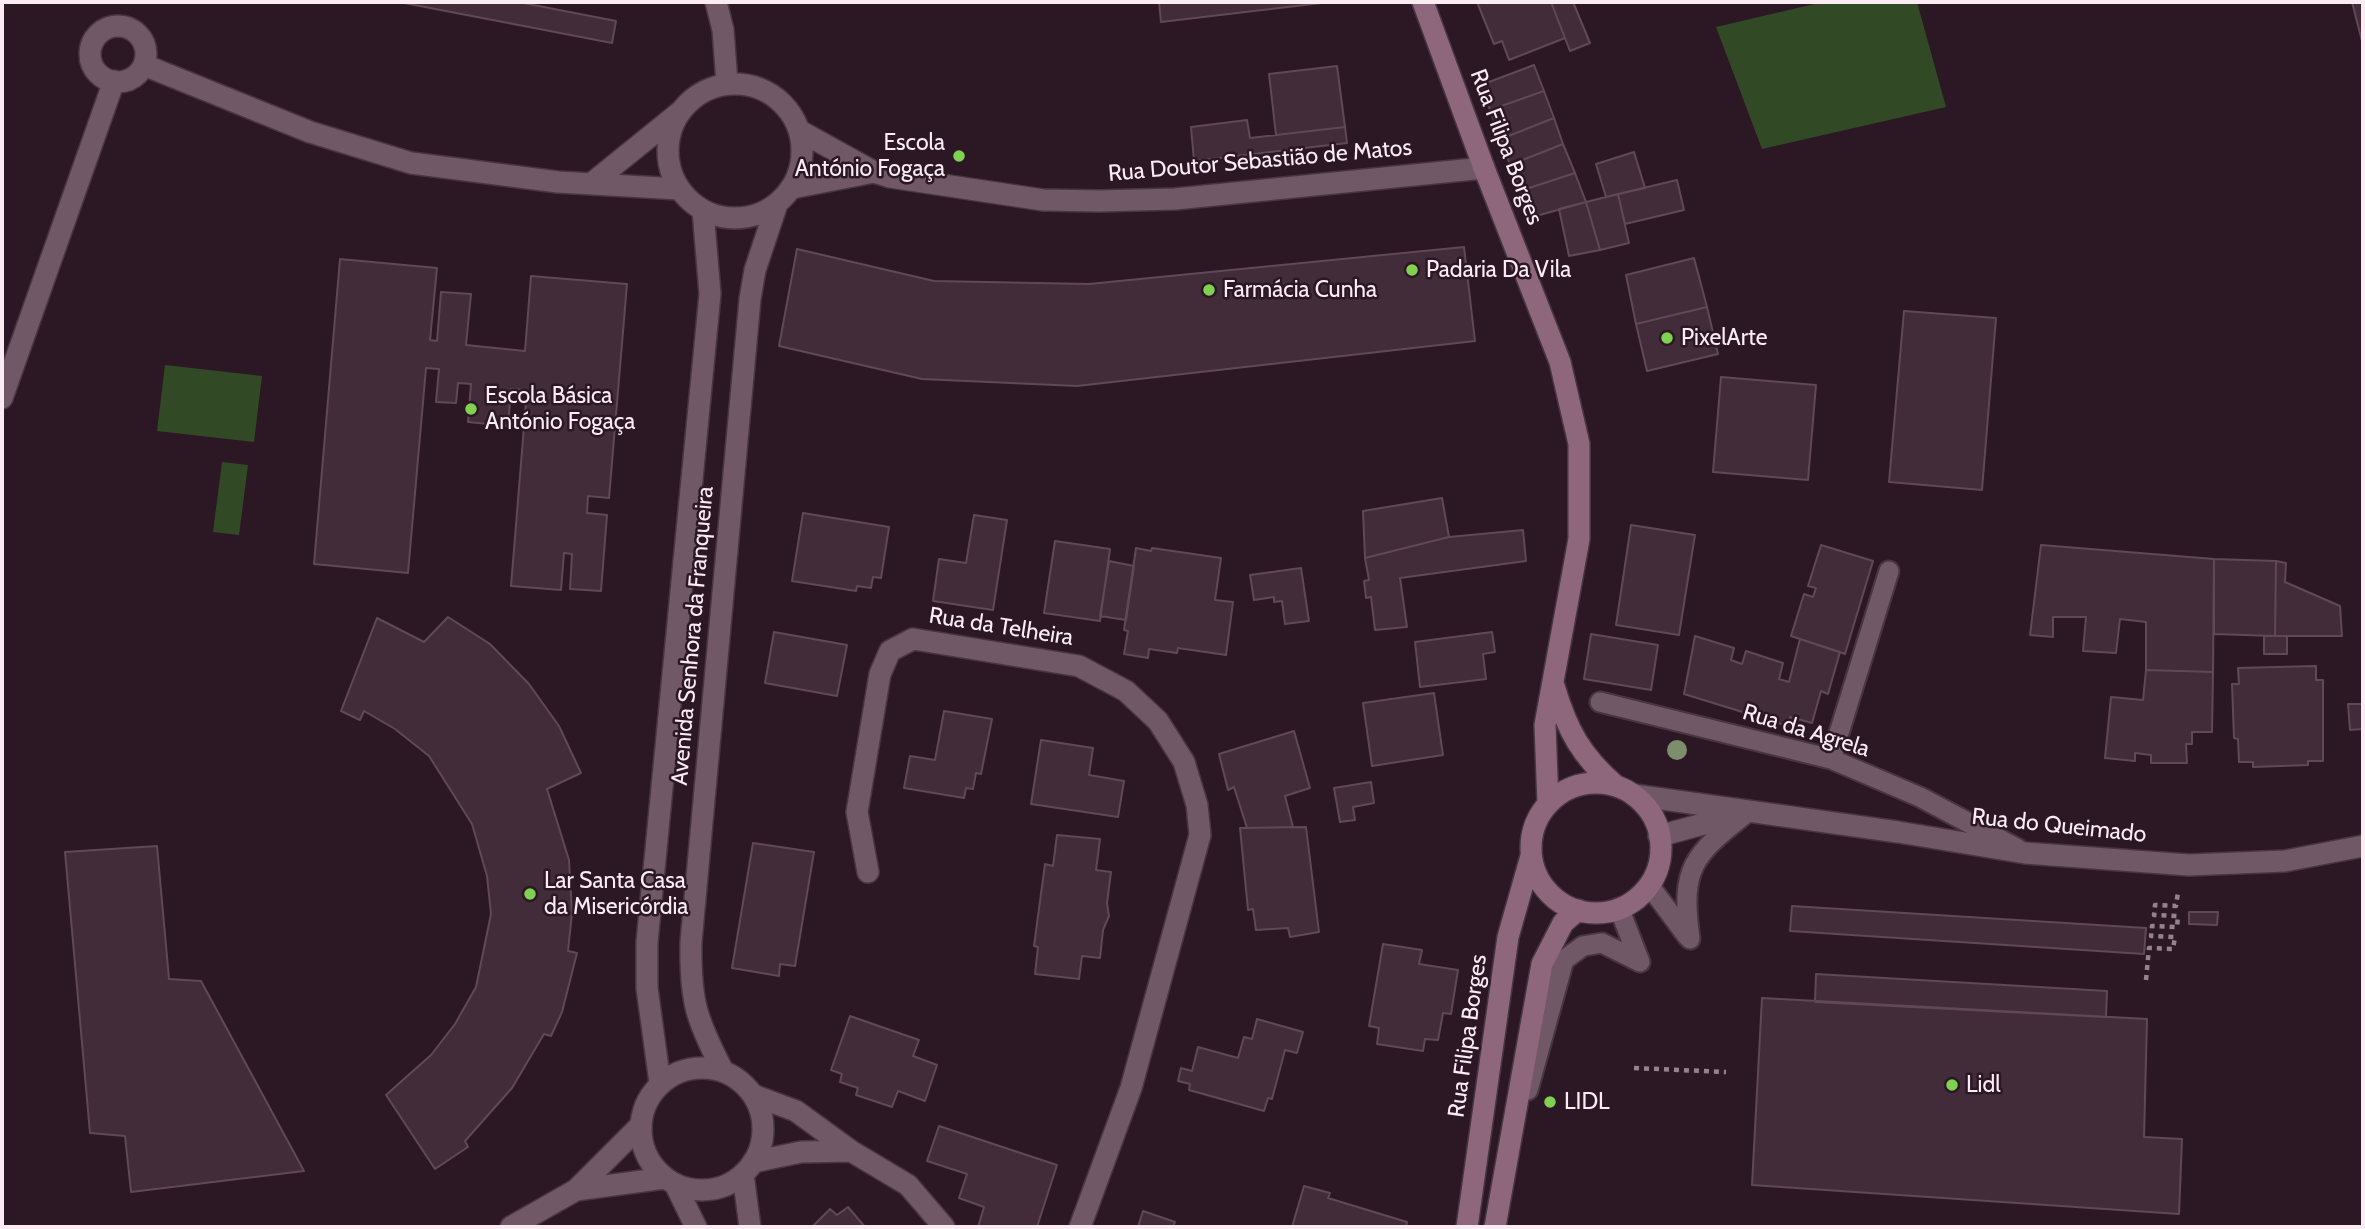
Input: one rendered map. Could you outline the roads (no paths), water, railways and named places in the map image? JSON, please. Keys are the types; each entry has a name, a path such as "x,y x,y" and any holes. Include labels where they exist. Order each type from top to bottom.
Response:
{"main road":[{"name":"Rua Filipa Borges","path":"1423,2 1560,362 1579,444 1579,539 1545,724 1548,804"},
{"name":"Rua Filipa Borges","path":"1553,681 1561,710 1576,742 1591,764 1625,790"},
{"path":"1597,783 1625,790 1649,810 1659,836 1658,864 1649,885 1641,895 1619,908 1602,912 1578,910 1559,901 1545,888 1537,875 1532,854 1533,831 1548,804 1579,785 1597,783"},
{"name":"Rua Filipa Borges","path":"1467,1227 1508,937 1532,854"},
{"path":"1495,1227 1542,964 1563,923 1578,910"}],"street":[{"path":"716,2 723,30 727,83"},
{"path":"118,26 135,32 145,47 144,65 128,80 114,81 105,78 93,65 92,47 101,32 118,26"},
{"path":"144,65 310,132 411,163 591,184 679,189"},
{"path":"2,398 114,81"},
{"path":"591,184 680,112 693,98 727,83 751,85 772,94 789,110 800,131 802,150 800,170 792,188 778,204 760,214 741,219 721,217 703,211 679,189 670,171 667,150 671,130 680,112"},
{"name":"Rua Doutor Sebastião de Matos","path":"800,131 874,172 1043,200 1175,199 1484,167"},
{"name":"Rua Doutor Sebastião de Matos","path":"792,188 874,172"},
{"name":"Avenida Senhora da Franqueira","path":"723,1071 699,1026 691,984 691,942 750,299 755,270 778,204"},
{"name":"Avenida Senhora da Franqueira","path":"660,1083 647,988 647,942 710,294 703,211"},
{"name":"Rua da Telheira","path":"868,872 857,813 880,674 890,651 913,639 1080,666 1126,691 1158,721 1184,762 1197,805 1200,835 1131,1088 1080,1227"},
{"name":"Rua do Queimado","path":"1625,790 2025,853 2189,865 2285,861 2363,846"},
{"name":"Rua do Queimado","path":"1659,836 1749,811"},
{"path":"696,1227 670,1181 647,1157 640,1126 645,1103 660,1083 689,1068 723,1071 740,1081 753,1095 760,1110 763,1132 748,1168 750,1227"},
{"path":"753,1095 796,1111 851,1151 908,1185 944,1227"},
{"path":"511,1227 576,1191 640,1126"},
{"path":"576,1191 670,1181 711,1190 728,1184 748,1168 801,1152 851,1151"}],"lane":[{"path":"1831,759 1889,571"},
{"name":"Rua da Agrela","path":"1600,702 1831,759 1920,797 2025,853"},
{"path":"1649,885 1690,939 1686,889 1693,863 1712,841 1749,811"},
{"path":"1506,1170 1564,960 1583,946 1602,943 1640,962 1619,908"}],"place":[{"name":"Escola António Fogaça","path":"959,156"},
{"name":"Padaria Da Vila","path":"1412,270"},
{"name":"Farmácia Cunha","path":"1209,290"},
{"name":"PixelArte","path":"1667,338"},
{"name":"Escola Básica António Fogaça","path":"471,409"},
{"name":"Lar Santa Casa da Misericórdia","path":"530,894"},
{"name":"Lidl","path":"1952,1085"},
{"name":"LIDL","path":"1550,1102"}]}
